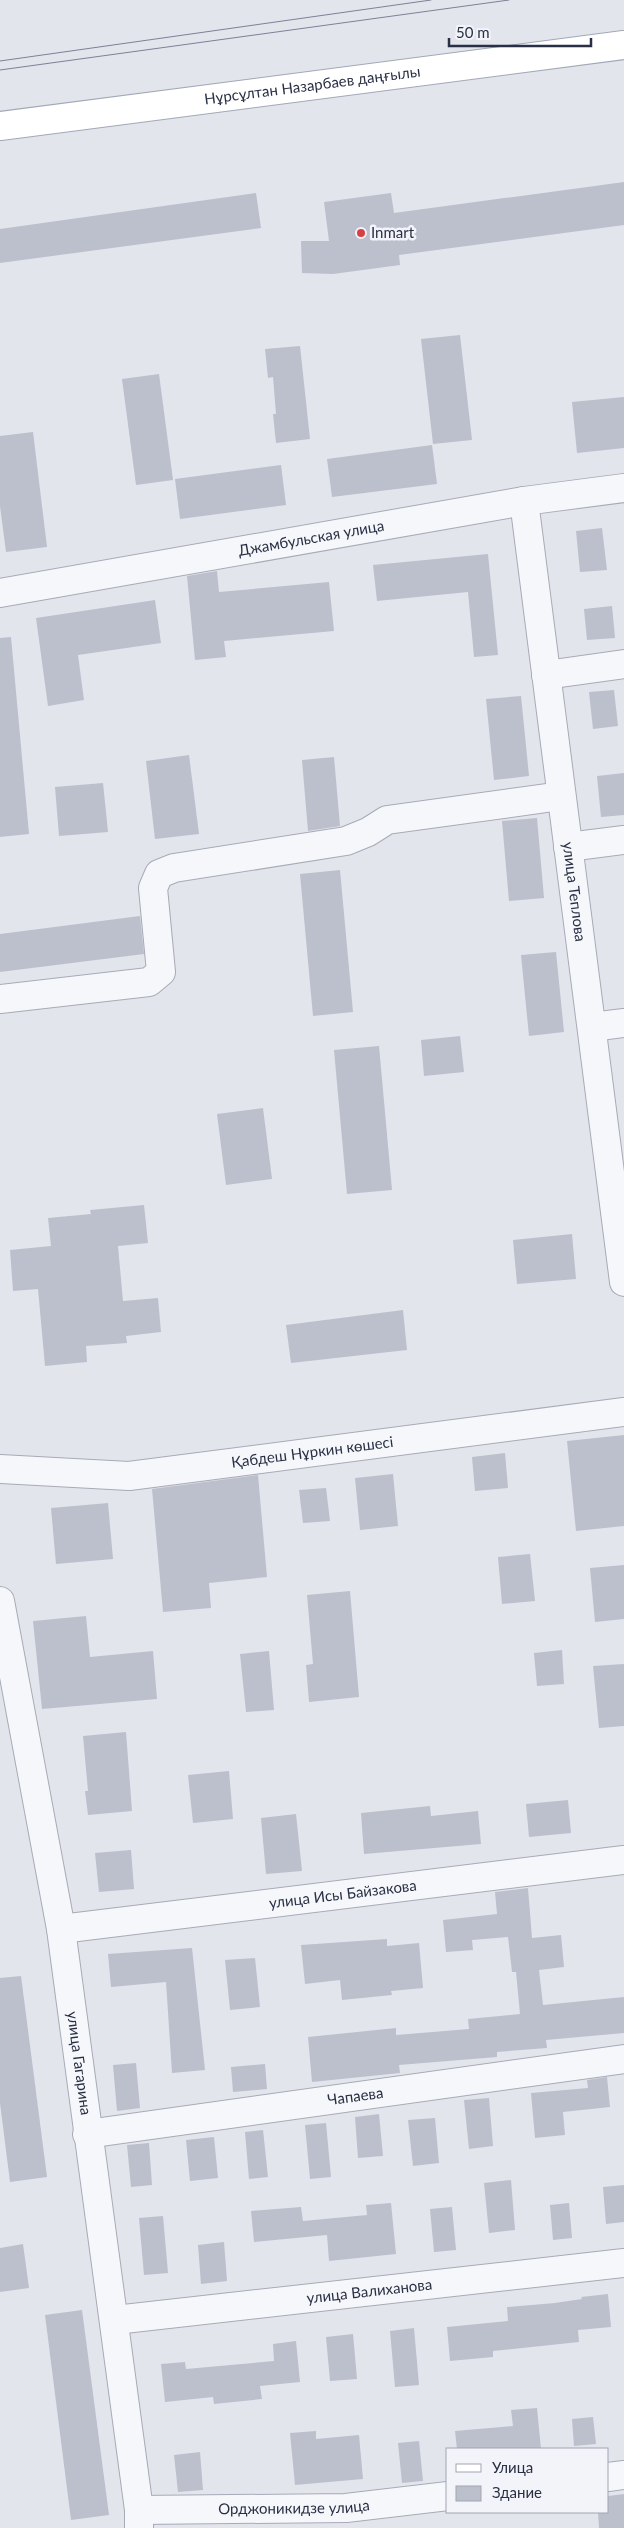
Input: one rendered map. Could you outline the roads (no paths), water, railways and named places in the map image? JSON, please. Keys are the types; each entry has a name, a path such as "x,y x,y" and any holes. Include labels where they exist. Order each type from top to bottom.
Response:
{"main road":[{"name":"Нұрсұлтан Назарбаев даңғылы","path":"0,126 624,45"}],"street":[{"name":"Джамбульская улица","path":"0,593 524,501 624,488"},
{"name":"улица Теплова","path":"524,501 592,1027 619,1206 624,1282"},
{"path":"546,675 624,664"},
{"path":"0,999 149,982 161,972 153,888 159,874 174,868 346,840 368,832 387,820 561,796"},
{"path":"568,847 624,840"},
{"path":"592,1027 624,1023"},
{"name":"Қабдеш Нұркин көшесі","path":"0,1469 129,1476 624,1412"},
{"name":"улица Гагарина","path":"0,1601 61,1929 87,2134 115,2320 139,2519"},
{"name":"улица Исы Байзакова","path":"61,1929 624,1860"},
{"name":"Чапаева","path":"87,2134 624,2060"},
{"name":"улица Валиханова","path":"115,2320 624,2263"},
{"path":"609,2477 624,2475"},
{"name":"Орджоникидзе улица","path":"139,2519 346,2508 446,2496"}],"tram line":[{"path":"0,61 431,0"},
{"path":"0,70 509,0"}],"place":[{"name":"Inmart","path":"361,233"}]}
